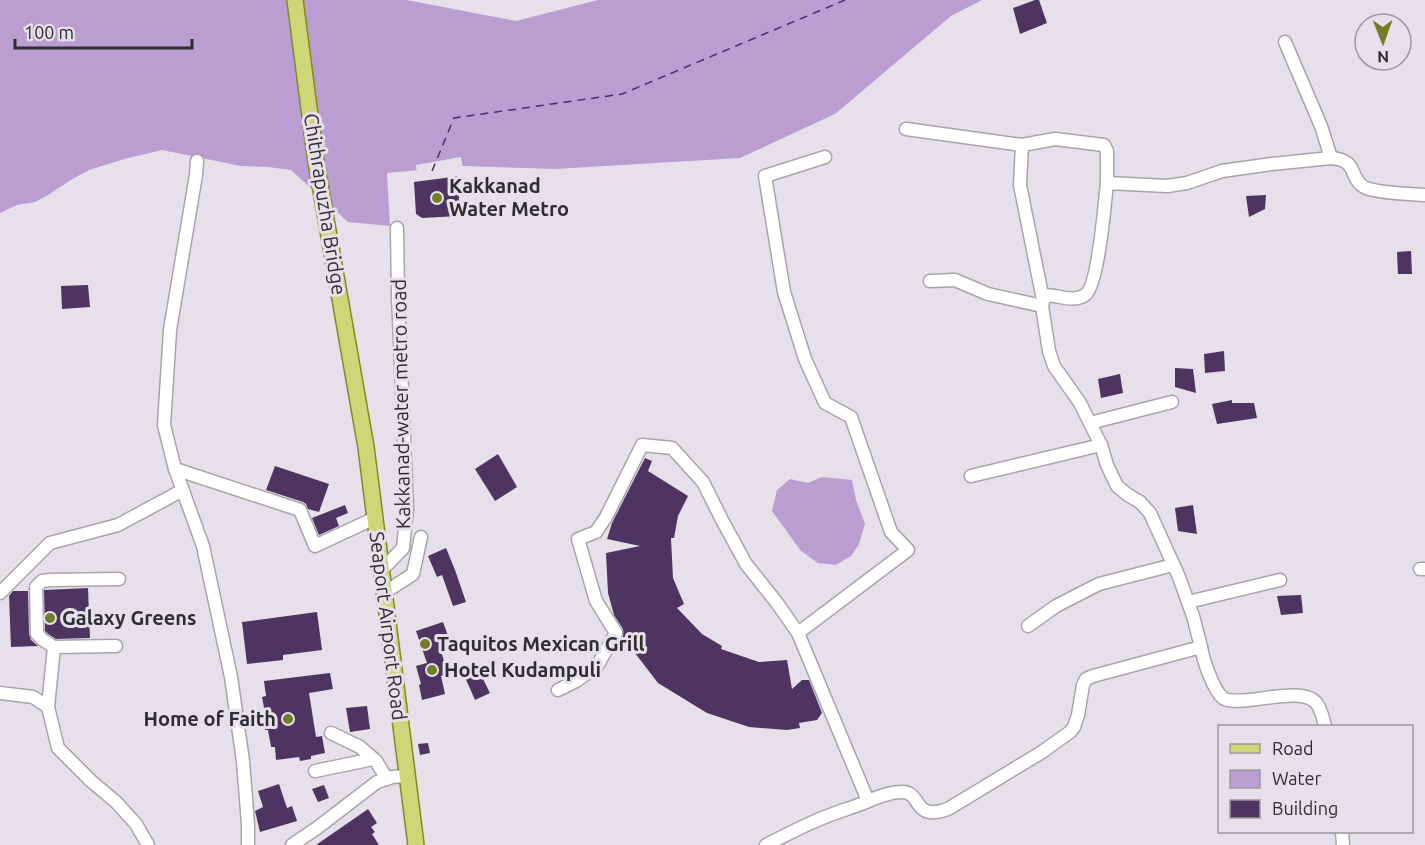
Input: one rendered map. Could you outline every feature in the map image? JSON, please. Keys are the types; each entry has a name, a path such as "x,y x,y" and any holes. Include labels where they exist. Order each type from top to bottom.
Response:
{"main road":[{"name":"Chithrapuzha Bridge","path":"295,0 316,162 359,408"},
{"name":"Seaport Airport Road","path":"359,408 366,447 416,845"}],"street":[{"path":"1286,42 1321,126 1331,158"},
{"path":"906,129 1022,145 1055,139 1104,145 1107,151 1107,183 1098,253 1090,290 1084,296 1076,299 1045,295 1042,303"},
{"path":"1022,145 1020,185 1049,351 1054,366 1080,403 1118,486 1140,502 1150,513 1188,602 1200,647 1220,696 1228,700 1280,696 1307,697 1317,702 1325,725"},
{"path":"798,633 908,549 891,532 851,417 825,403 805,359 784,292 765,176 825,157"},
{"path":"1107,183 1167,186 1187,183 1222,171 1340,158 1352,167 1362,186 1372,190 1425,195"},
{"path":"197,161 170,330 164,425 175,469 203,546 231,677 243,761 248,845"},
{"name":"Kakkanad-water metro road","path":"381,571 403,548 407,509 397,228"},
{"path":"930,281 955,280 988,294 1042,303"},
{"path":"1090,423 1172,402"},
{"path":"558,690 597,666 616,633 596,601 578,538 596,532 606,517 642,445 672,448 703,482 746,564 798,633 868,801"},
{"path":"971,476 1101,445"},
{"path":"175,469 300,510 315,546 375,518"},
{"path":"0,593 50,543 118,525 183,490"},
{"path":"384,593 413,574 420,537"},
{"path":"1028,626 1056,606 1099,584 1173,565"},
{"path":"116,646 54,647 43,640 37,634 36,587 42,581 50,580 119,579"},
{"path":"1188,602 1280,580"},
{"path":"54,647 48,707 58,748 116,802 136,824 147,845"},
{"path":"766,845 814,822 898,792 906,792 914,796 921,808 928,813 948,809 1042,752 1070,732 1078,715 1086,679 1200,647"},
{"path":"0,693 33,697 48,707"},
{"path":"331,733 360,747 373,759 387,779"},
{"path":"315,771 373,759"},
{"path":"292,845 374,784 407,776"}],"water":[{"path":"0,0 406,0 516,21 598,0 982,0 951,16 835,114 740,158 555,169 463,166 387,173 390,226 348,222 291,170 241,166 162,150 89,170 35,202 17,205 0,213"},
{"path":"822,477 852,480 856,500 865,524 859,544 851,556 836,565 818,563 801,551 772,511 777,490 790,479 808,483"}],"pier":[{"path":"461,157 463,169 417,174 416,165"}],"building":[{"path":"1039,0 1047,23 1020,34 1013,8"},
{"name":"Kakkanad Water Metro","path":"460,176 458,216 422,218 416,214 414,182"},
{"path":"1266,195 1265,209 1249,217 1246,196"},
{"path":"1411,251 1412,274 1398,274 1397,252"},
{"path":"88,285 90,307 62,309 61,286"},
{"path":"1224,351 1225,371 1205,373 1204,354"},
{"path":"1175,368 1193,369 1196,393 1175,387"},
{"path":"1120,374 1123,393 1101,398 1098,379"},
{"path":"1232,400 1232,403 1254,403 1257,418 1217,424 1212,404"},
{"path":"498,454 517,487 495,501 475,469"},
{"path":"645,458 652,461 648,471 688,496 678,516 674,538 671,538 673,578 684,604 677,608 702,634 722,646 721,649 759,662 787,660 792,689 802,680 809,680 822,713 817,720 799,723 800,728 787,730 749,727 707,713 658,683 623,637 623,629 614,615 608,593 606,553 640,546 607,539 612,523"},
{"path":"275,466 329,484 319,512 308,509 303,502 266,490"},
{"path":"345,505 348,513 336,518 339,526 319,535 312,518"},
{"path":"1193,505 1197,534 1178,531 1175,508"},
{"path":"446,548 466,602 453,606 442,575 437,577 428,556"},
{"path":"88,588 90,638 56,639 48,634 45,631 44,590"},
{"path":"13,591 28,591 29,634 31,640 38,646 11,647 9,596"},
{"path":"1301,595 1303,613 1281,615 1277,596"},
{"path":"317,612 322,650 283,655 283,660 247,664 242,622"},
{"path":"443,622 451,644 440,648 448,674 441,676 445,694 422,700 416,666 427,663 416,631"},
{"path":"478,669 490,693 475,700 464,675"},
{"name":"Home of Faith","path":"330,673 333,689 309,693 316,737 322,736 325,753 300,761 299,757 276,760 275,747 271,747 262,714 265,713 262,697 266,696 264,681"},
{"path":"367,706 370,729 350,732 346,708"},
{"path":"428,743 430,753 420,755 418,744"},
{"path":"279,784 287,808 292,806 297,821 260,832 255,811 263,807 258,791"},
{"path":"324,785 329,798 318,802 312,789"},
{"path":"368,809 377,823 371,827 375,832 372,834 379,845 316,845"}],"ferry route":[{"path":"432,171 454,118 622,94 845,0"}],"place":[{"name":"Kakkanad Water Metro","path":"437,198"},
{"name":"Galaxy Greens","path":"50,618"},
{"name":"Taquitos Mexican Grill","path":"425,644"},
{"name":"Hotel Kudampuli","path":"432,670"},
{"name":"Home of Faith","path":"288,719"}]}
